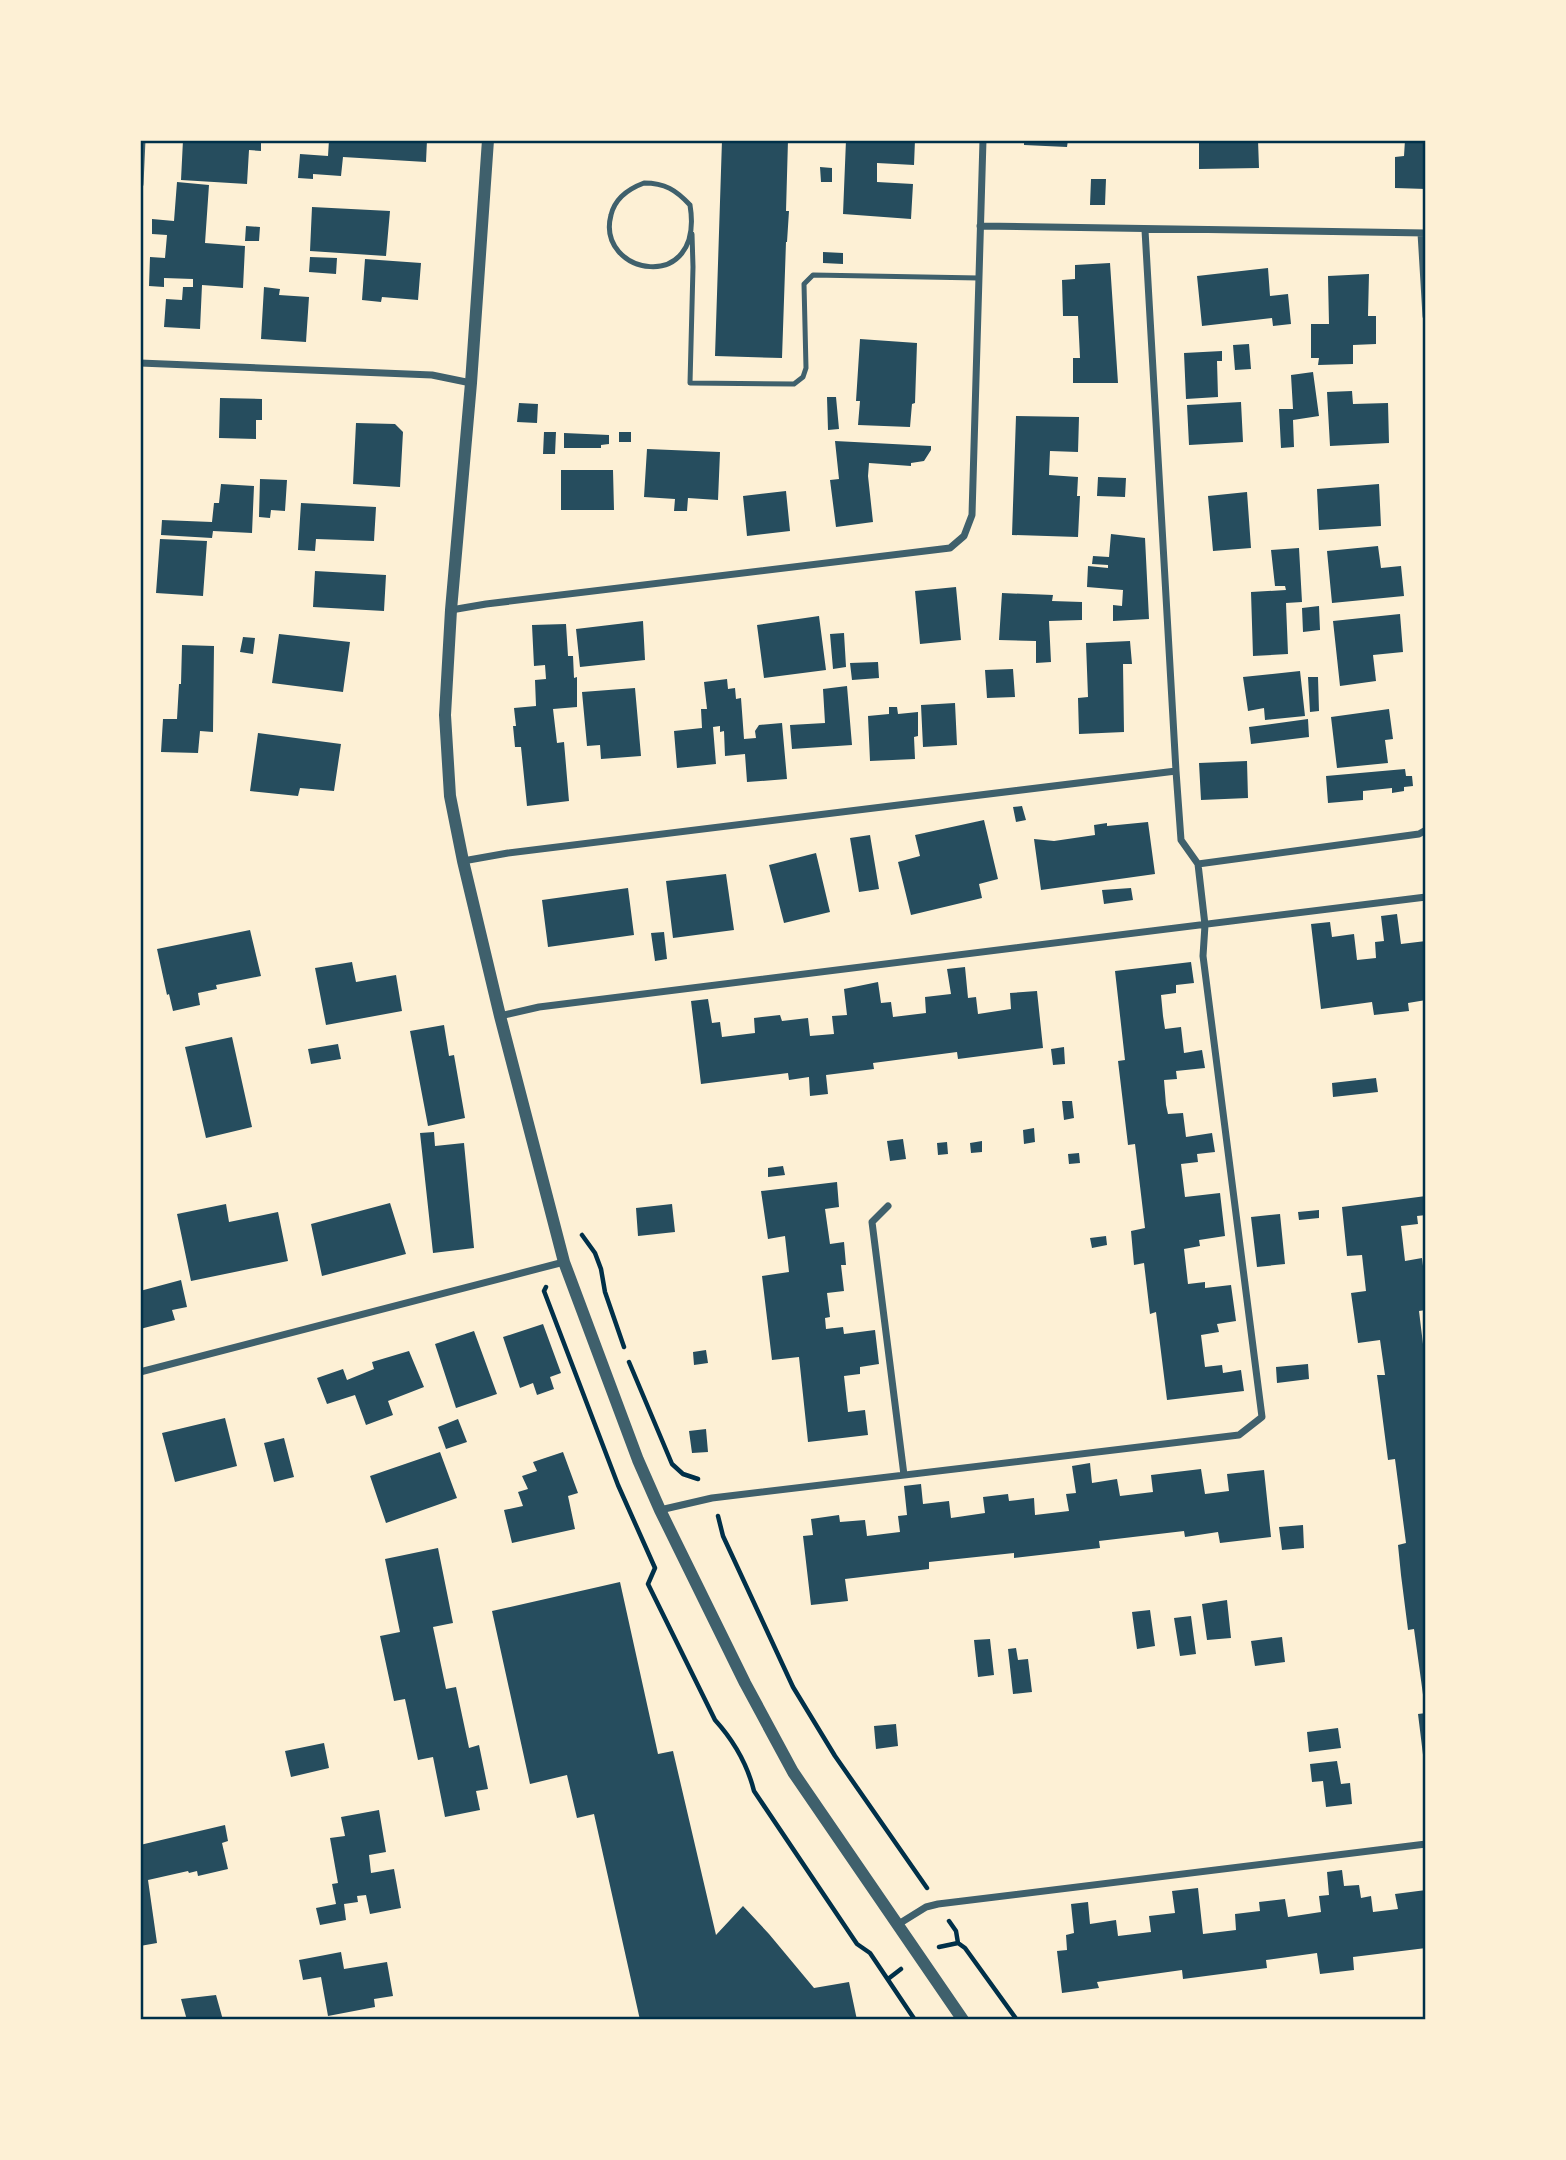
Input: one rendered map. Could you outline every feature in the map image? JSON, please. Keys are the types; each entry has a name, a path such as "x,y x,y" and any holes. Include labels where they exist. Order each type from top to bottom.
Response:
{"street":[{"path":"140,184 142,140"},
{"path":"488,140 445,715 450,796 500,1016 564,1262 638,1460 660,1510 739,1671 793,1772 963,2020"},
{"path":"451,610 950,548 964,536 972,515 984,140"},
{"path":"980,226 1424,233 1426,316"},
{"path":"660,1510 712,1498 1239,1435 1262,1417 1203,956 1205,925 1198,864 1181,840 1145,230"},
{"path":"140,363 432,375 471,383"},
{"path":"463,861 1176,771"},
{"path":"1198,864 1419,834 1426,830"},
{"path":"500,1016 539,1007 1426,897"},
{"path":"888,1206 872,1222 904,1475"},
{"path":"140,1372 564,1262"},
{"path":"897,1926 926,1907 939,1904 1426,1844"}],"lane":[{"path":"692,234 687,248 677,258 664,265 650,267 636,264 624,257 615,246 609,220 613,207 621,196 631,187 644,183 670,187 690,205 692,234 694,267 690,383 794,384 803,377 806,368 804,284 813,275 979,278"}],"path":[{"path":"549,1206 578,1229 596,1253 605,1292 627,1356 672,1464 683,1474 705,1481 723,1536 793,1687 835,1756 939,1904 956,1931 958,1943 965,1948 1017,2020"},
{"path":"564,1262 544,1291 618,1485 655,1568 649,1584 715,1720 731,1738 749,1771 754,1791 857,1944 870,1953 915,2020"},
{"path":"939,1947 958,1943"},
{"path":"888,1979 903,1967"}],"building":[{"path":"183,140 261,141 261,151 249,150 247,184 181,180"},
{"path":"329,140 427,140 426,162 343,157 341,176 313,174 313,179 298,178 300,154 328,156"},
{"path":"722,140 788,140 786,211 789,211 782,358 715,356"},
{"path":"846,140 915,140 914,165 877,163 877,182 913,184 911,219 843,214"},
{"path":"1024,140 1068,140 1067,147 1024,145"},
{"path":"1258,140 1259,168 1199,169 1199,142"},
{"path":"1405,140 1426,140 1426,189 1395,188 1395,157 1404,156"},
{"path":"820,167 832,168 832,182 821,182"},
{"path":"1091,179 1106,179 1105,205 1090,205"},
{"path":"177,182 209,185 205,243 245,246 243,288 202,285 200,329 164,327 166,299 182,300 183,287 193,287 193,279 164,278 164,287 149,286 150,257 165,258 167,235 152,234 152,219 174,221"},
{"path":"312,207 390,211 386,256 310,251"},
{"path":"246,226 260,227 259,241 245,241"},
{"path":"823,252 843,253 843,264 823,263"},
{"path":"310,257 337,258 336,274 309,272"},
{"path":"365,259 421,263 418,300 382,297 381,302 362,300"},
{"path":"1110,263 1118,383 1073,383 1073,358 1080,358 1078,316 1063,316 1062,280 1075,279 1075,265"},
{"path":"1268,268 1270,296 1288,294 1291,324 1273,326 1272,318 1202,326 1197,276"},
{"path":"1369,274 1368,316 1376,316 1376,344 1353,345 1353,364 1318,365 1319,358 1311,358 1311,324 1329,324 1328,276"},
{"path":"264,287 280,289 279,295 309,297 306,342 261,339"},
{"path":"860,339 917,343 915,403 912,404 910,427 858,425 860,401 856,401"},
{"path":"1249,344 1251,369 1235,370 1233,345"},
{"path":"1222,351 1222,361 1217,361 1218,397 1186,399 1184,353"},
{"path":"1313,372 1319,416 1293,420 1294,447 1281,448 1279,409 1293,409 1291,375"},
{"path":"1352,391 1353,404 1388,403 1389,443 1330,446 1327,392"},
{"path":"827,397 836,397 839,429 828,430"},
{"path":"220,398 262,399 262,420 256,420 256,439 219,438"},
{"path":"1241,402 1243,442 1189,445 1187,405"},
{"path":"519,403 538,404 537,423 517,422"},
{"path":"1016,416 1079,417 1078,452 1050,451 1049,475 1078,477 1078,537 1012,535"},
{"path":"356,423 395,424 403,432 400,487 353,484"},
{"path":"544,432 556,432 555,454 543,454"},
{"path":"619,432 631,432 631,442 619,442"},
{"path":"564,433 609,435 609,444 601,445 601,448 564,448"},
{"path":"835,441 931,446 931,450 924,461 911,463 911,466 869,463 873,522 836,527 830,480 839,479"},
{"path":"647,449 720,452 718,500 688,498 687,511 674,511 675,499 644,497"},
{"path":"561,470 613,470 614,510 561,510"},
{"path":"1098,477 1126,478 1125,497 1097,496"},
{"path":"260,479 287,480 285,511 271,510 270,518 259,517"},
{"path":"221,484 254,486 252,533 213,531 212,538 161,535 162,520 212,522 214,503 219,503"},
{"path":"1379,484 1381,526 1319,530 1317,489"},
{"path":"786,491 790,531 747,536 743,496"},
{"path":"1247,492 1251,548 1213,551 1208,496"},
{"path":"301,503 376,507 374,541 316,539 315,551 298,550"},
{"path":"1111,534 1145,538 1149,619 1113,621 1113,605 1122,606 1123,590 1087,587 1088,566 1108,568 1108,565 1092,564 1093,556 1109,557"},
{"path":"160,539 207,541 203,596 156,593"},
{"path":"1378,546 1381,568 1401,566 1404,596 1332,603 1327,551"},
{"path":"1299,548 1302,602 1286,603 1288,654 1253,656 1251,592 1286,590 1285,586 1275,586 1271,550"},
{"path":"315,571 386,575 384,611 313,607"},
{"path":"956,587 961,640 920,644 915,591"},
{"path":"1002,593 1053,595 1052,601 1082,602 1082,620 1049,621 1051,662 1036,663 1036,641 999,640"},
{"path":"1319,606 1320,630 1303,632 1302,608"},
{"path":"1400,614 1403,652 1373,655 1376,681 1340,686 1333,621"},
{"path":"819,616 826,670 764,678 757,625"},
{"path":"643,621 645,660 580,667 576,629"},
{"path":"566,624 568,656 573,656 574,678 577,677 577,707 553,709 557,743 564,742 569,801 527,806 521,747 515,747 514,708 536,706 535,680 546,679 545,665 534,666 532,625"},
{"path":"844,633 846,667 833,669 830,634"},
{"path":"279,634 350,642 343,692 272,683"},
{"path":"243,637 255,638 253,654 240,652"},
{"path":"1130,641 1132,664 1123,664 1124,732 1079,734 1078,698 1088,697 1086,643"},
{"path":"182,645 214,646 213,732 200,731 198,753 161,752 163,719 177,719"},
{"path":"878,662 879,678 852,680 850,663"},
{"path":"1013,669 1015,697 987,698 985,670"},
{"path":"1300,671 1305,716 1265,720 1264,708 1248,711 1243,677"},
{"path":"1308,677 1318,677 1319,711 1310,712"},
{"path":"727,679 728,689 735,688 736,699 741,698 744,739 756,738 755,731 759,725 782,723 787,779 747,782 745,754 725,756 724,731 720,732 720,726 713,727 716,764 677,768 674,731 702,728 701,709 707,709 704,682"},
{"path":"847,686 852,745 792,749 790,725 825,723 823,689"},
{"path":"635,688 641,756 601,759 600,745 587,746 582,692"},
{"path":"955,703 957,745 923,747 921,705"},
{"path":"889,707 897,707 898,714 918,712 918,736 914,737 915,759 870,761 868,716 889,714"},
{"path":"1389,709 1393,739 1385,740 1388,763 1337,768 1331,717"},
{"path":"1308,719 1309,737 1251,744 1249,727"},
{"path":"258,733 341,744 334,791 300,788 298,796 250,791"},
{"path":"1247,761 1248,798 1201,800 1199,763"},
{"path":"1405,769 1406,776 1412,776 1413,786 1404,787 1404,791 1392,793 1392,788 1363,791 1363,800 1328,803 1326,776"},
{"path":"1022,806 1026,820 1016,822 1013,807"},
{"path":"984,820 998,879 979,884 982,898 911,915 898,862 920,856 915,835"},
{"path":"1148,822 1155,874 1041,890 1034,839 1054,841 1095,835 1094,825 1107,823 1107,826"},
{"path":"870,835 879,889 859,892 850,838"},
{"path":"816,853 830,912 784,923 769,865"},
{"path":"726,874 734,930 673,938 666,881"},
{"path":"628,888 634,935 548,947 542,900"},
{"path":"1131,888 1133,900 1104,904 1102,890"},
{"path":"1397,914 1401,944 1426,941 1426,1000 1408,1003 1409,1011 1374,1015 1372,1002 1321,1009 1311,924 1330,922 1332,937 1354,934 1357,960 1376,958 1375,942 1384,941 1381,916"},
{"path":"250,930 261,976 216,985 217,989 198,993 200,1005 173,1011 157,949"},
{"path":"664,932 667,959 655,961 651,933"},
{"path":"352,962 356,982 396,975 402,1011 326,1025 315,968"},
{"path":"1191,962 1194,983 1176,985 1176,993 1161,995 1163,1016 1165,1029 1181,1027 1184,1053 1202,1050 1205,1068 1176,1071 1177,1079 1164,1080 1166,1105 1168,1114 1183,1113 1186,1137 1212,1133 1215,1152 1197,1154 1198,1162 1181,1164 1185,1197 1220,1193 1225,1236 1199,1240 1200,1246 1184,1249 1188,1284 1205,1282 1205,1288 1231,1285 1236,1321 1217,1324 1219,1332 1201,1335 1205,1367 1222,1365 1223,1373 1241,1370 1244,1391 1167,1400 1156,1312 1150,1314 1144,1263 1134,1265 1131,1231 1145,1228 1135,1144 1128,1145 1118,1061 1125,1060 1115,971"},
{"path":"965,967 968,998 976,997 978,1014 1011,1009 1010,993 1037,991 1043,1048 958,1059 957,1052 873,1063 874,1069 826,1075 828,1094 810,1096 809,1077 789,1080 788,1073 701,1084 691,1001 708,999 712,1023 720,1022 722,1037 755,1033 754,1018 780,1015 782,1021 808,1018 810,1036 834,1034 832,1016 847,1015 844,989 878,982 881,1003 891,1002 893,1017 926,1013 925,997 951,994 947,969"},
{"path":"444,1025 449,1056 454,1055 465,1118 428,1126 410,1031"},
{"path":"232,1037 252,1127 206,1138 185,1047"},
{"path":"338,1044 341,1059 311,1064 308,1049"},
{"path":"1064,1047 1065,1064 1053,1065 1051,1049"},
{"path":"1376,1078 1378,1092 1333,1097 1332,1083"},
{"path":"1062,1101 1072,1101 1074,1118 1064,1120"},
{"path":"1034,1128 1035,1142 1024,1144 1023,1130"},
{"path":"434,1132 435,1146 464,1143 474,1248 433,1253 420,1133"},
{"path":"903,1139 906,1159 890,1161 887,1141"},
{"path":"982,1141 982,1152 971,1153 970,1143"},
{"path":"947,1142 948,1154 938,1155 937,1143"},
{"path":"1079,1153 1080,1163 1069,1164 1068,1154"},
{"path":"783,1166 785,1175 768,1177 768,1168"},
{"path":"837,1182 839,1207 825,1209 830,1244 844,1242 846,1265 841,1265 844,1291 827,1293 830,1317 825,1318 826,1329 843,1327 844,1334 875,1330 879,1364 860,1367 860,1374 844,1376 848,1412 865,1410 868,1435 808,1442 799,1357 772,1360 762,1276 789,1272 785,1236 768,1239 761,1191"},
{"path":"1426,1196 1426,1215 1417,1216 1418,1224 1401,1226 1405,1261 1422,1258 1423,1266 1426,1266 1426,1310 1419,1311 1423,1344 1426,1343 1426,1396 1423,1396 1426,1425 1424,1702 1414,1629 1408,1630 1401,1575 1398,1545 1406,1543 1395,1459 1388,1460 1377,1375 1385,1375 1380,1340 1358,1343 1351,1293 1366,1291 1362,1255 1347,1256 1342,1207"},
{"path":"390,1203 406,1254 322,1276 311,1224"},
{"path":"226,1204 229,1222 278,1212 288,1261 191,1281 177,1214"},
{"path":"672,1204 675,1232 638,1236 636,1208"},
{"path":"1319,1210 1319,1218 1299,1220 1298,1212"},
{"path":"1280,1214 1285,1264 1257,1267 1251,1217"},
{"path":"1106,1236 1107,1245 1092,1248 1090,1238"},
{"path":"181,1280 187,1307 172,1310 175,1320 140,1329 140,1291"},
{"path":"543,1324 561,1373 550,1377 554,1389 537,1395 533,1383 520,1388 503,1337"},
{"path":"474,1331 497,1394 456,1408 435,1344"},
{"path":"706,1350 708,1363 694,1365 693,1352"},
{"path":"409,1351 424,1387 388,1401 393,1415 366,1425 355,1395 327,1404 317,1378 343,1369 347,1380 374,1369 372,1362"},
{"path":"1308,1364 1309,1379 1277,1383 1276,1367"},
{"path":"225,1418 237,1466 175,1482 162,1433"},
{"path":"458,1419 467,1442 446,1449 438,1427"},
{"path":"706,1429 708,1452 692,1453 689,1431"},
{"path":"284,1438 294,1477 274,1482 264,1443"},
{"path":"440,1452 457,1498 386,1523 370,1476"},
{"path":"563,1452 578,1493 568,1496 575,1529 512,1543 504,1510 523,1506 518,1492 528,1489 522,1476 537,1471 533,1462"},
{"path":"1090,1463 1092,1483 1117,1479 1120,1496 1153,1492 1151,1475 1201,1469 1205,1494 1229,1491 1227,1474 1264,1470 1271,1537 1220,1543 1218,1532 1185,1537 1184,1531 1099,1541 1100,1548 1014,1558 1014,1553 929,1562 929,1569 845,1579 848,1601 811,1605 803,1536 813,1535 811,1519 839,1515 840,1522 865,1520 867,1536 900,1532 898,1516 907,1515 904,1486 921,1484 923,1504 949,1501 951,1518 985,1513 983,1497 1008,1494 1009,1501 1034,1498 1035,1515 1069,1511 1066,1494 1076,1493 1072,1466"},
{"path":"1303,1525 1304,1548 1282,1550 1279,1527"},
{"path":"438,1548 453,1623 433,1627 446,1689 456,1687 469,1748 479,1745 488,1789 476,1791 480,1810 445,1817 433,1757 418,1760 405,1699 394,1701 380,1636 400,1632 385,1559"},
{"path":"620,1582 658,1754 673,1751 716,1935 743,1906 814,1988 849,1982 857,2020 640,2020 594,1814 577,1818 567,1775 530,1784 492,1611"},
{"path":"1227,1600 1231,1638 1207,1640 1202,1604"},
{"path":"1150,1610 1155,1646 1137,1649 1132,1612"},
{"path":"1191,1616 1196,1654 1180,1656 1174,1618"},
{"path":"1282,1637 1285,1662 1255,1666 1251,1641"},
{"path":"990,1639 994,1675 978,1677 974,1640"},
{"path":"1016,1648 1018,1660 1028,1659 1032,1692 1013,1694 1008,1649"},
{"path":"1426,1713 1426,1763 1424,1763 1418,1714"},
{"path":"896,1724 898,1746 876,1749 874,1726"},
{"path":"1338,1728 1341,1748 1309,1752 1307,1732"},
{"path":"324,1743 329,1768 291,1777 285,1751"},
{"path":"1337,1761 1341,1784 1350,1783 1352,1804 1326,1807 1323,1781 1312,1782 1310,1764"},
{"path":"379,1810 386,1852 369,1855 371,1873 394,1869 401,1908 370,1914 366,1895 357,1896 358,1902 344,1904 346,1920 320,1925 316,1908 336,1904 332,1884 338,1883 330,1838 345,1836 341,1817"},
{"path":"225,1825 228,1841 222,1843 228,1869 198,1876 197,1871 188,1871 148,1880 157,1943 140,1946 140,1845"},
{"path":"1342,1870 1344,1886 1359,1885 1361,1898 1371,1896 1373,1912 1398,1909 1395,1894 1426,1890 1426,1948 1353,1957 1354,1970 1320,1974 1317,1953 1266,1960 1267,1968 1183,1979 1182,1970 1097,1982 1099,1988 1062,1993 1057,1951 1067,1950 1066,1935 1074,1933 1071,1904 1088,1902 1090,1924 1116,1920 1118,1936 1151,1932 1149,1916 1175,1913 1172,1891 1198,1888 1203,1934 1236,1930 1235,1914 1260,1911 1259,1902 1285,1899 1288,1917 1321,1912 1319,1896 1329,1895 1327,1872"},
{"path":"341,1952 344,1969 387,1962 393,1996 374,1999 375,2007 328,2016 321,1977 303,1980 299,1960"},
{"path":"216,1995 223,2020 187,2020 181,1999"}]}
